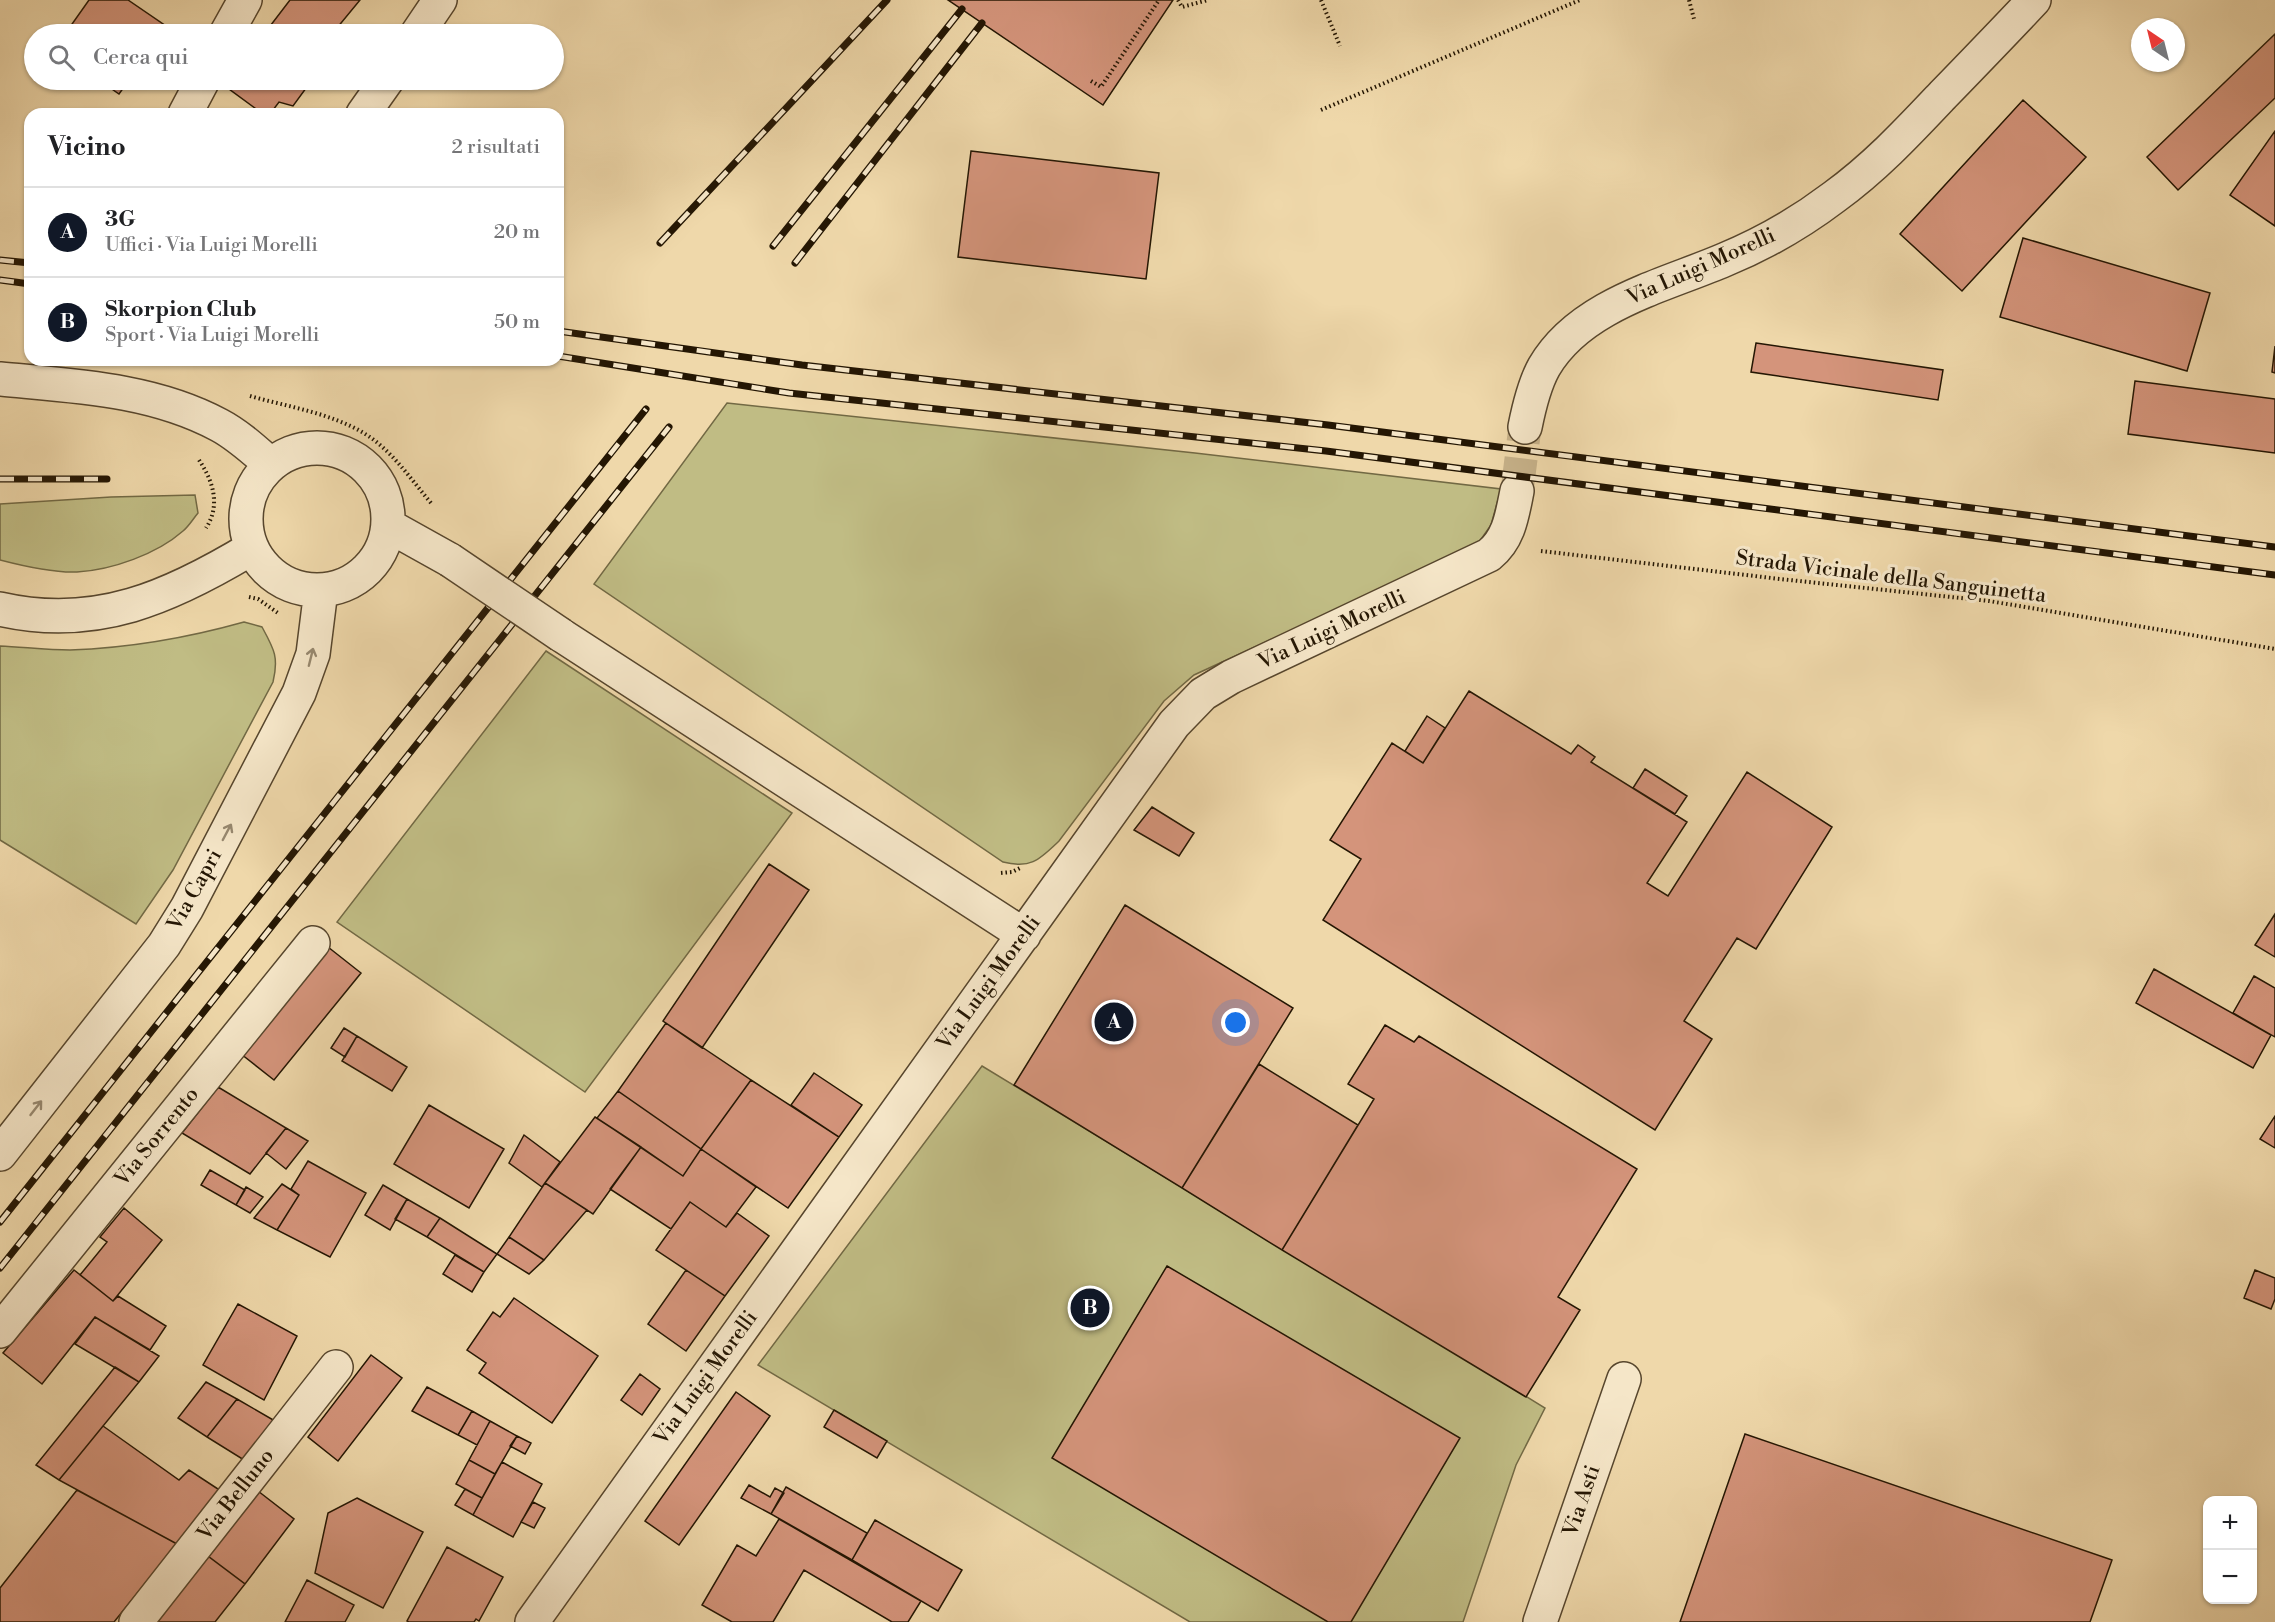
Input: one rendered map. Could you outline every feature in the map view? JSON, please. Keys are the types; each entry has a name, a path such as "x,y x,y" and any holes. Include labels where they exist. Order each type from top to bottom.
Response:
{"street":[{"path":"231,24 244,0"},
{"path":"424,24 440,0"},
{"name":"Via Luigi Morelli","path":"1525,427 1530,404 1544,367 1571,335 1603,312 1625,301 1727,260 1780,233 1834,197 1891,150 2034,0"},
{"path":"188,108 198,90"},
{"path":"367,108 380,90"},
{"path":"0,379 119,392 180,409 220,426 270,464"},
{"path":"315,447 339,450 361,461 378,479 387,501 389,526 384,545 374,563 359,577 341,586 321,590 300,588 280,580 264,567 252,548 246,526 247,504 256,482 270,464 291,452 315,447"},
{"name":"Via Luigi Morelli","path":"532,1622 1164,737 1203,694 1231,677 1476,563 1496,549 1507,533 1516,491"},
{"path":"389,526 450,560 561,635 1024,935"},
{"path":"0,609 57,617 97,614 150,600 192,582 252,548"},
{"name":"Via Capri","path":"0,1154 164,945 187,908 299,693 313,654 321,590"},
{"name":"Via Sorrento","path":"0,1331 314,943"},
{"name":"Via Belluno","path":"136,1622 336,1367"},
{"name":"Via Asti","path":"1540,1622 1624,1379"}],"path":[{"path":"1091,81 1101,87 1159,0"},
{"path":"1178,0 1182,7 1208,0"},
{"path":"1321,0 1340,46"},
{"path":"1322,110 1580,0"},
{"path":"1689,0 1694,19"},
{"path":"247,395 340,422 366,434 391,455 434,505"},
{"path":"195,454 206,471 214,495 214,511 203,531"},
{"name":"Strada Vicinale della Sanguinetta","path":"1507,533 1533,550 1989,601 2275,649"},
{"path":"241,597 264,602 278,612 283,619"}],"shaded area":[{"path":"727,403 1195,453 1501,489 1491,525 1477,545 1194,675 1164,701 1059,841 1034,861 1013,864 1003,862 594,584"},
{"path":"195,495 198,513 185,529 147,554 119,564 91,571 68,572 38,569 0,560 0,504 111,497"},
{"path":"244,622 262,627 270,641 276,666 273,682 173,870 136,924 0,840 0,646 53,650 114,647 201,633"},
{"path":"546,651 792,813 585,1092 337,922"},
{"path":"982,1066 1545,1408 1516,1465 1463,1622 1190,1622 758,1365"}],"building":[{"path":"89,0 128,0 163,24 72,24"},
{"path":"290,0 360,0 340,24 272,24"},
{"path":"948,0 1173,0 1103,105"},
{"path":"2275,34 2275,98 2178,190 2147,157"},
{"path":"230,90 305,90 293,106 279,102 274,108 255,108"},
{"path":"2023,100 2086,157 1962,291 1900,234"},
{"path":"2275,131 2275,226 2230,195"},
{"path":"971,151 1159,173 1146,279 958,257"},
{"path":"2023,238 2210,293 2187,371 2000,317"},
{"path":"1756,343 1943,370 1938,400 1751,372"},
{"path":"2275,346 2275,373 2272,372"},
{"path":"2135,381 2275,399 2275,453 2128,434"},
{"path":"1469,691 1571,754 1578,745 1595,757 1591,762 1687,822 1647,883 1668,896 1747,772 1832,827 1756,949 1737,938 1684,1021 1712,1039 1655,1130 1323,920 1361,859 1330,840 1392,743 1423,763"},
{"path":"1427,716 1445,728 1423,763 1405,751"},
{"path":"1645,769 1687,796 1675,814 1633,788"},
{"path":"1152,807 1194,833 1179,856 1134,830"},
{"path":"769,864 809,890 702,1048 663,1021"},
{"path":"1125,905 1293,1008 1182,1188 1014,1085"},
{"path":"2275,914 2275,957 2255,945"},
{"path":"328,947 361,973 274,1080 241,1054"},
{"path":"2154,969 2271,1035 2253,1068 2136,1003"},
{"path":"2254,976 2275,988 2275,1037 2233,1013"},
{"path":"666,1023 751,1080 701,1149 618,1091"},
{"path":"1385,1025 1414,1042 1419,1036 1637,1169 1558,1297 1580,1310 1526,1397 1282,1250 1374,1099 1348,1084"},
{"path":"344,1028 357,1036 345,1057 331,1048"},
{"path":"357,1036 407,1067 392,1091 342,1061"},
{"path":"1259,1064 1358,1125 1282,1250 1182,1188"},
{"path":"814,1073 862,1105 839,1137 791,1105"},
{"path":"751,1080 839,1137 788,1208 701,1149"},
{"path":"218,1087 286,1128 250,1174 182,1133"},
{"path":"618,1091 701,1149 683,1176 597,1118"},
{"path":"429,1105 504,1149 469,1208 394,1164"},
{"path":"2275,1116 2275,1148 2260,1139"},
{"path":"595,1117 641,1147 593,1214 545,1183"},
{"path":"286,1128 308,1141 286,1169 266,1153"},
{"path":"524,1135 560,1162 542,1187 509,1163"},
{"path":"641,1147 683,1176 701,1149 756,1187 726,1227 690,1202 671,1229 610,1189"},
{"path":"308,1161 366,1193 330,1257 277,1230 299,1195 291,1189"},
{"path":"210,1170 245,1190 236,1205 201,1185"},
{"path":"545,1183 587,1210 544,1260 509,1237"},
{"path":"282,1184 299,1195 277,1230 254,1218"},
{"path":"383,1185 407,1199 390,1230 365,1215"},
{"path":"246,1187 263,1197 250,1213 236,1205"},
{"path":"407,1199 440,1218 427,1237 395,1219"},
{"path":"690,1202 726,1227 737,1213 769,1236 725,1296 656,1250"},
{"path":"124,1208 162,1240 113,1301 80,1275 107,1242 100,1237"},
{"path":"440,1218 497,1254 484,1272 427,1237"},
{"path":"509,1237 544,1260 529,1274 497,1254"},
{"path":"455,1255 484,1272 472,1292 443,1274"},
{"path":"1167,1266 1460,1438 1351,1622 1328,1622 1052,1458"},
{"path":"74,1270 113,1301 118,1296 166,1326 150,1350 95,1317 42,1384 3,1353"},
{"path":"686,1270 725,1296 686,1351 648,1324"},
{"path":"2255,1270 2275,1278 2275,1299 2271,1309 2244,1298"},
{"path":"514,1298 598,1356 552,1423 479,1373 486,1363 467,1350 493,1312 500,1317"},
{"path":"238,1304 297,1336 264,1400 203,1365"},
{"path":"95,1317 159,1356 139,1382 75,1344"},
{"path":"371,1355 402,1378 338,1461 308,1437"},
{"path":"115,1367 139,1382 59,1480 36,1465"},
{"path":"640,1374 660,1389 642,1415 621,1400"},
{"path":"206,1382 237,1399 207,1437 178,1418"},
{"path":"427,1387 472,1411 458,1435 412,1411"},
{"path":"736,1392 770,1416 679,1545 645,1521"},
{"path":"237,1399 275,1421 244,1460 207,1437"},
{"path":"834,1410 887,1441 877,1458 824,1427"},
{"path":"472,1411 490,1421 477,1445 458,1435"},
{"path":"490,1421 517,1436 495,1474 469,1460"},
{"path":"103,1426 179,1480 189,1470 221,1491 177,1544 59,1480"},
{"path":"1745,1434 2112,1560 2090,1622 1680,1622"},
{"path":"517,1436 531,1443 525,1454 510,1446"},
{"path":"469,1460 495,1474 482,1498 456,1484"},
{"path":"502,1462 542,1484 513,1537 473,1515"},
{"path":"749,1485 770,1497 775,1488 784,1493 771,1514 741,1498"},
{"path":"786,1487 867,1533 852,1560 771,1514"},
{"path":"465,1489 482,1498 473,1515 455,1505"},
{"path":"77,1490 177,1544 114,1622 0,1622 0,1588"},
{"path":"258,1491 294,1519 245,1584 208,1556"},
{"path":"357,1498 423,1532 383,1608 315,1573 328,1513"},
{"path":"533,1502 545,1508 534,1528 521,1522"},
{"path":"779,1519 921,1601 908,1622 892,1622 804,1570 773,1622 732,1622 702,1605 737,1545 756,1556"},
{"path":"875,1520 962,1570 938,1611 852,1560"},
{"path":"447,1547 503,1577 479,1621 476,1619 474,1622 407,1621"},
{"path":"208,1556 245,1584 215,1622 159,1622 158,1621"},
{"path":"307,1580 354,1605 345,1622 285,1622"}],"tunnel":[{"path":"1517,491 1525,427"}],"railway":[{"path":"660,243 887,0"},
{"path":"773,246 962,9"},
{"path":"795,263 982,23"},
{"path":"0,260 24,262"},
{"path":"0,280 24,283"},
{"path":"564,332 802,365 1328,425 2275,547"},
{"path":"564,357 789,393 1326,451 2275,575"},
{"path":"0,1222 646,409"},
{"path":"0,1268 669,427"},
{"path":"0,479 107,479"}],"place":[{"name":"3G","path":"1114,1022"},
{"name":"Skorpion Club","path":"1090,1308"}]}
